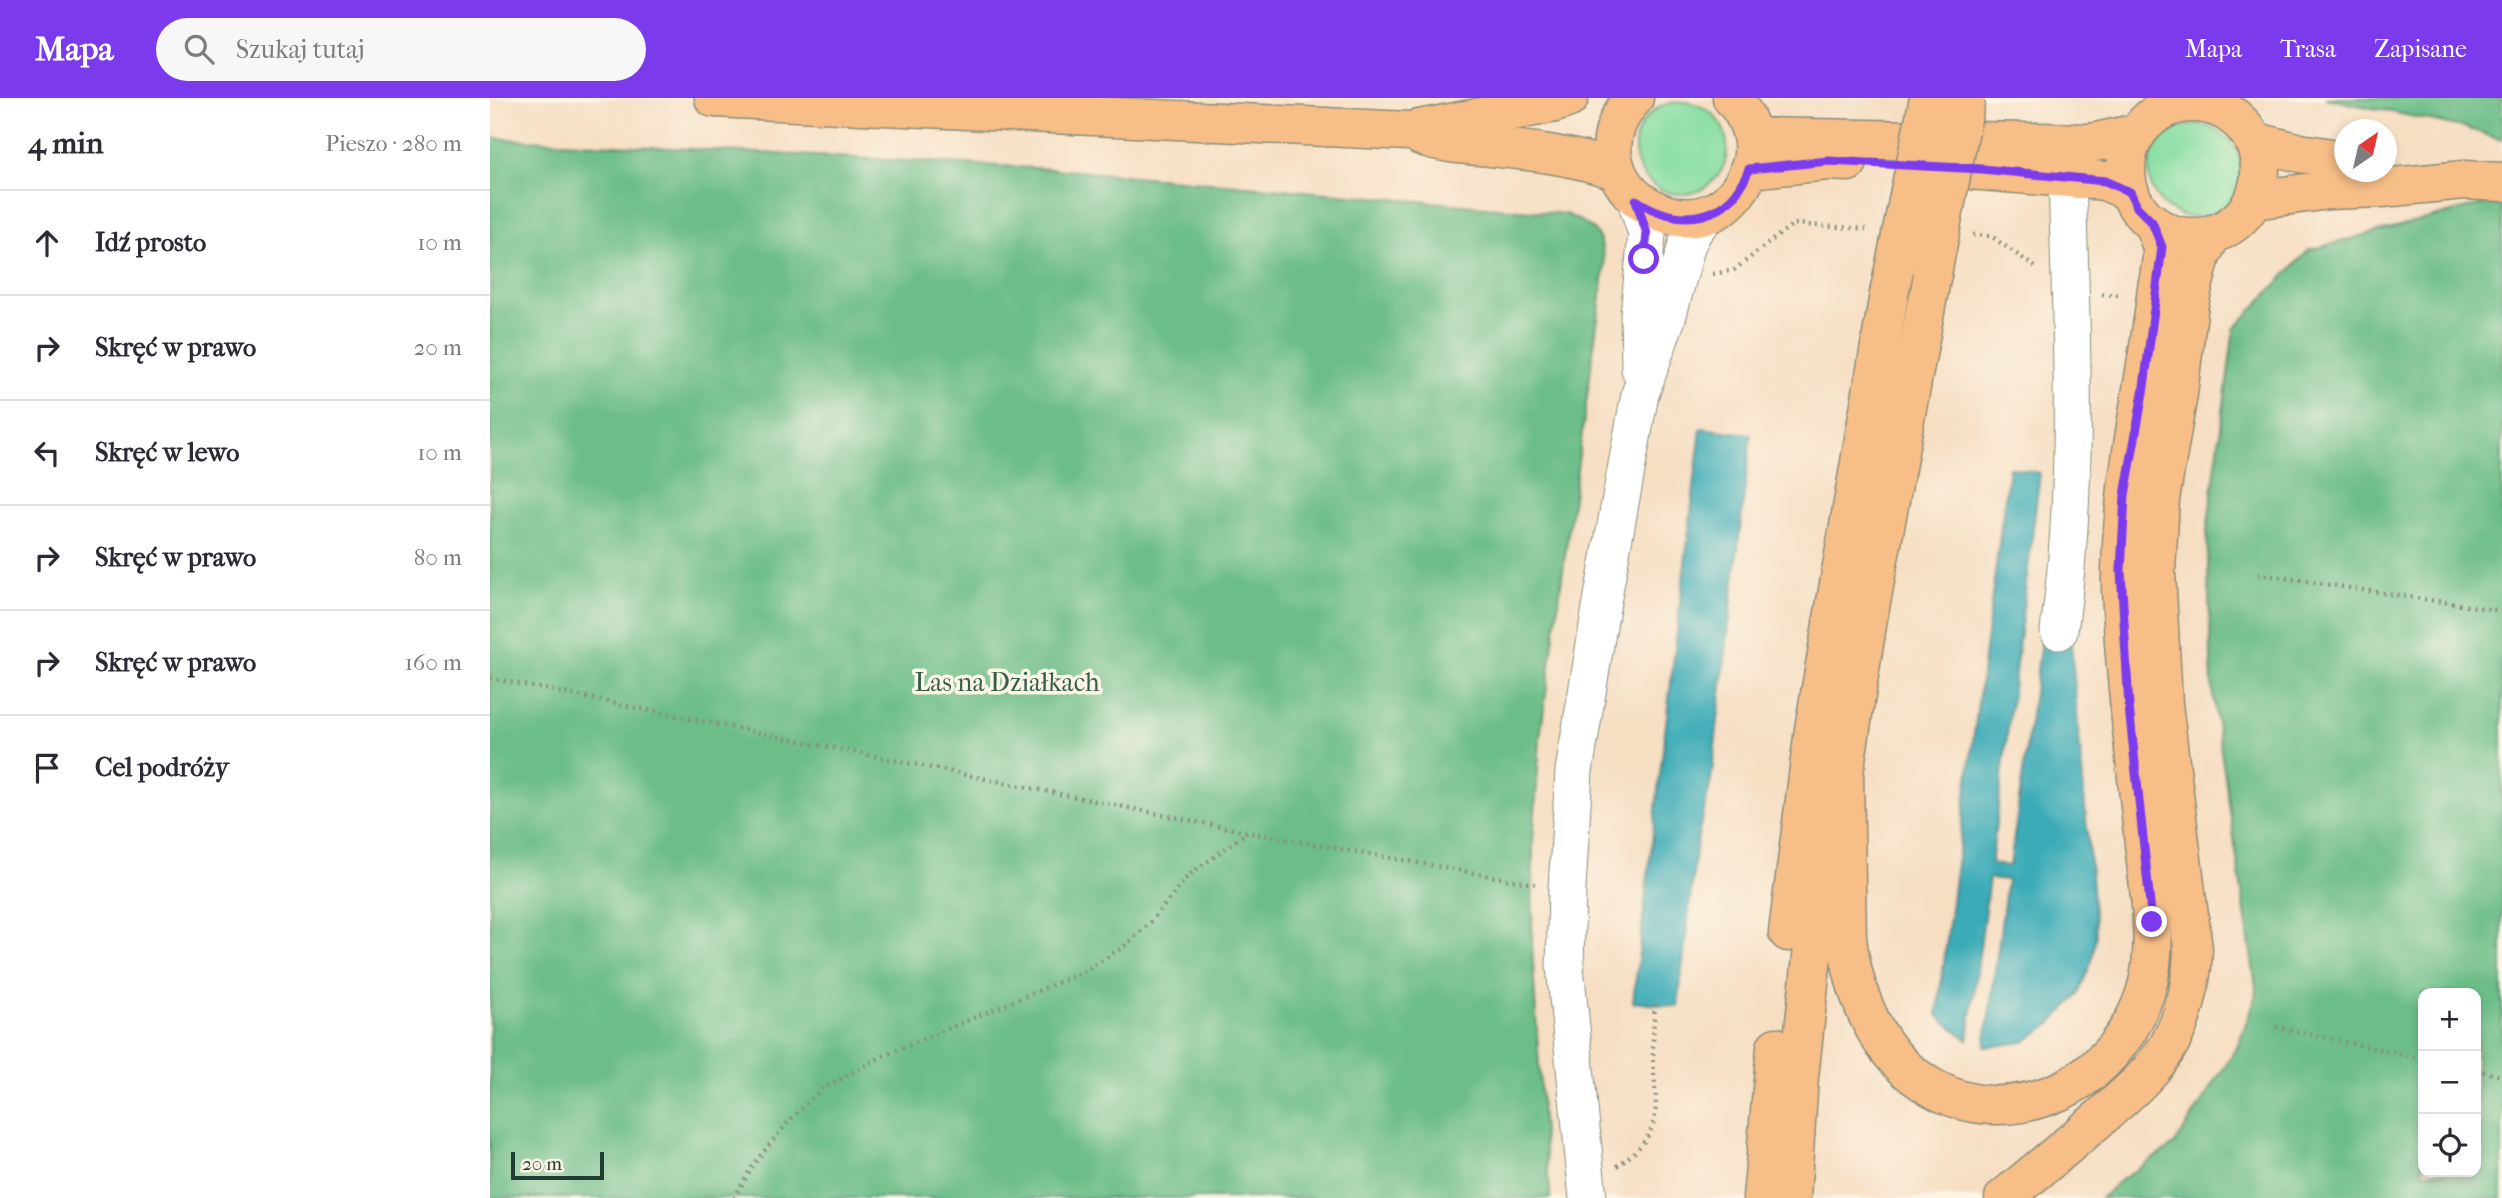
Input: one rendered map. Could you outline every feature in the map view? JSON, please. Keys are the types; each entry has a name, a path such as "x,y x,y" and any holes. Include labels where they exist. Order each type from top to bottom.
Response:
{"main road":[{"path":"714,98 1409,131 1569,98"},
{"path":"1409,131 1440,142 1590,161 1626,185 1652,210 1670,217 1689,218 1708,213 1728,202 1744,183 1751,153 1746,116 1732,98"},
{"path":"1762,1198 1788,928 1814,729 1889,294 1929,98"},
{"path":"1791,1198 1799,1077 1818,901 1844,774 1868,618 1966,98"},
{"path":"2190,103 2210,105 2230,114 2245,128 2253,141 2260,170 2253,200 2245,213 2230,226 2212,234 2178,236 2152,222 2137,207 2130,192 2126,172 2129,152 2137,133 2151,118 2169,107 2190,103"},
{"path":"1467,119 1627,106 1613,142 1626,185"},
{"path":"1751,153 2091,143 2137,133"},
{"path":"2253,141 2334,158"},
{"path":"1751,153 1828,161 2067,176 2105,181 2130,192"},
{"path":"2397,167 2464,180 2502,182"},
{"path":"2253,200 2329,190 2464,180"},
{"path":"1844,774 1849,961 1863,1008 1888,1050 1920,1081 1939,1092 1956,1099 1992,1106 2041,1098 2063,1091 2082,1080 2117,1047 2128,1030 2146,989 2150,968 2152,922 2129,707 2121,571 2125,495 2144,387 2162,247 2152,222"},
{"path":"2004,1198 2110,1108 2151,1069 2178,1027 2189,990 2193,949 2163,704 2156,571 2160,499 2178,394 2189,303 2201,256 2212,234"}],"street":[{"path":"2059,631 2069,553 2074,455 2067,176"},
{"path":"1626,185 1647,234 1639,315 1640,394"},
{"path":"1586,1186 1565,967 1574,771 1640,394 1667,318 1687,244 1708,213"}],"path":[{"path":"2258,574 2502,611"},
{"path":"490,678 1247,832 1567,889"},
{"path":"734,1198 755,1162 790,1120 822,1089 881,1057 1085,971 1122,948 1149,924 1188,876 1247,832"},
{"path":"1586,1186 1635,1154 1658,1112 1653,1049 1655,1004"},
{"path":"2276,1027 2418,1058"},
{"path":"2481,1071 2502,1076"}],"green space":[{"path":"2325,98 2502,98 2502,140 2467,128"},
{"path":"1681,102 1699,105 1714,115 1724,130 1727,148 1724,166 1714,181 1699,191 1681,194 1663,191 1648,181 1638,166 1635,148 1638,130 1648,115 1663,105"},
{"path":"2195,125 2213,128 2228,138 2238,153 2241,171 2238,189 2228,204 2213,214 2195,217 2177,214 2162,204 2152,189 2149,171 2152,153 2162,138 2177,128"},
{"name":"Las na Działkach","path":"490,138 1053,169 1566,214 1591,228 1602,246 1605,266 1540,737 1533,843 1532,946 1543,1135 1551,1198 490,1198"},
{"path":"2482,204 2502,204 2502,1198 2101,1198 2118,1182 2175,1144 2237,1047 2257,994 2212,689 2207,531 2234,329 2309,250"}],"water":[{"path":"1701,428 1751,434 1711,781 1697,840 1678,1007 1633,1002"},
{"path":"2009,467 2040,473 1991,864 2010,866 2041,641 2071,644 2096,934 2092,961 2077,996 2051,1024 2024,1042 1985,1047 2007,880 1989,878 1968,1040 1937,1015"}],"route":[{"path":"1644,259 1647,234 1636,200 1670,217 1689,218 1708,213 1728,202 1744,183 1749,169 1828,161 1982,169 2105,181 2130,192 2137,207 2152,222 2162,247 2144,387 2125,495 2121,571 2129,707 2152,922"}]}
